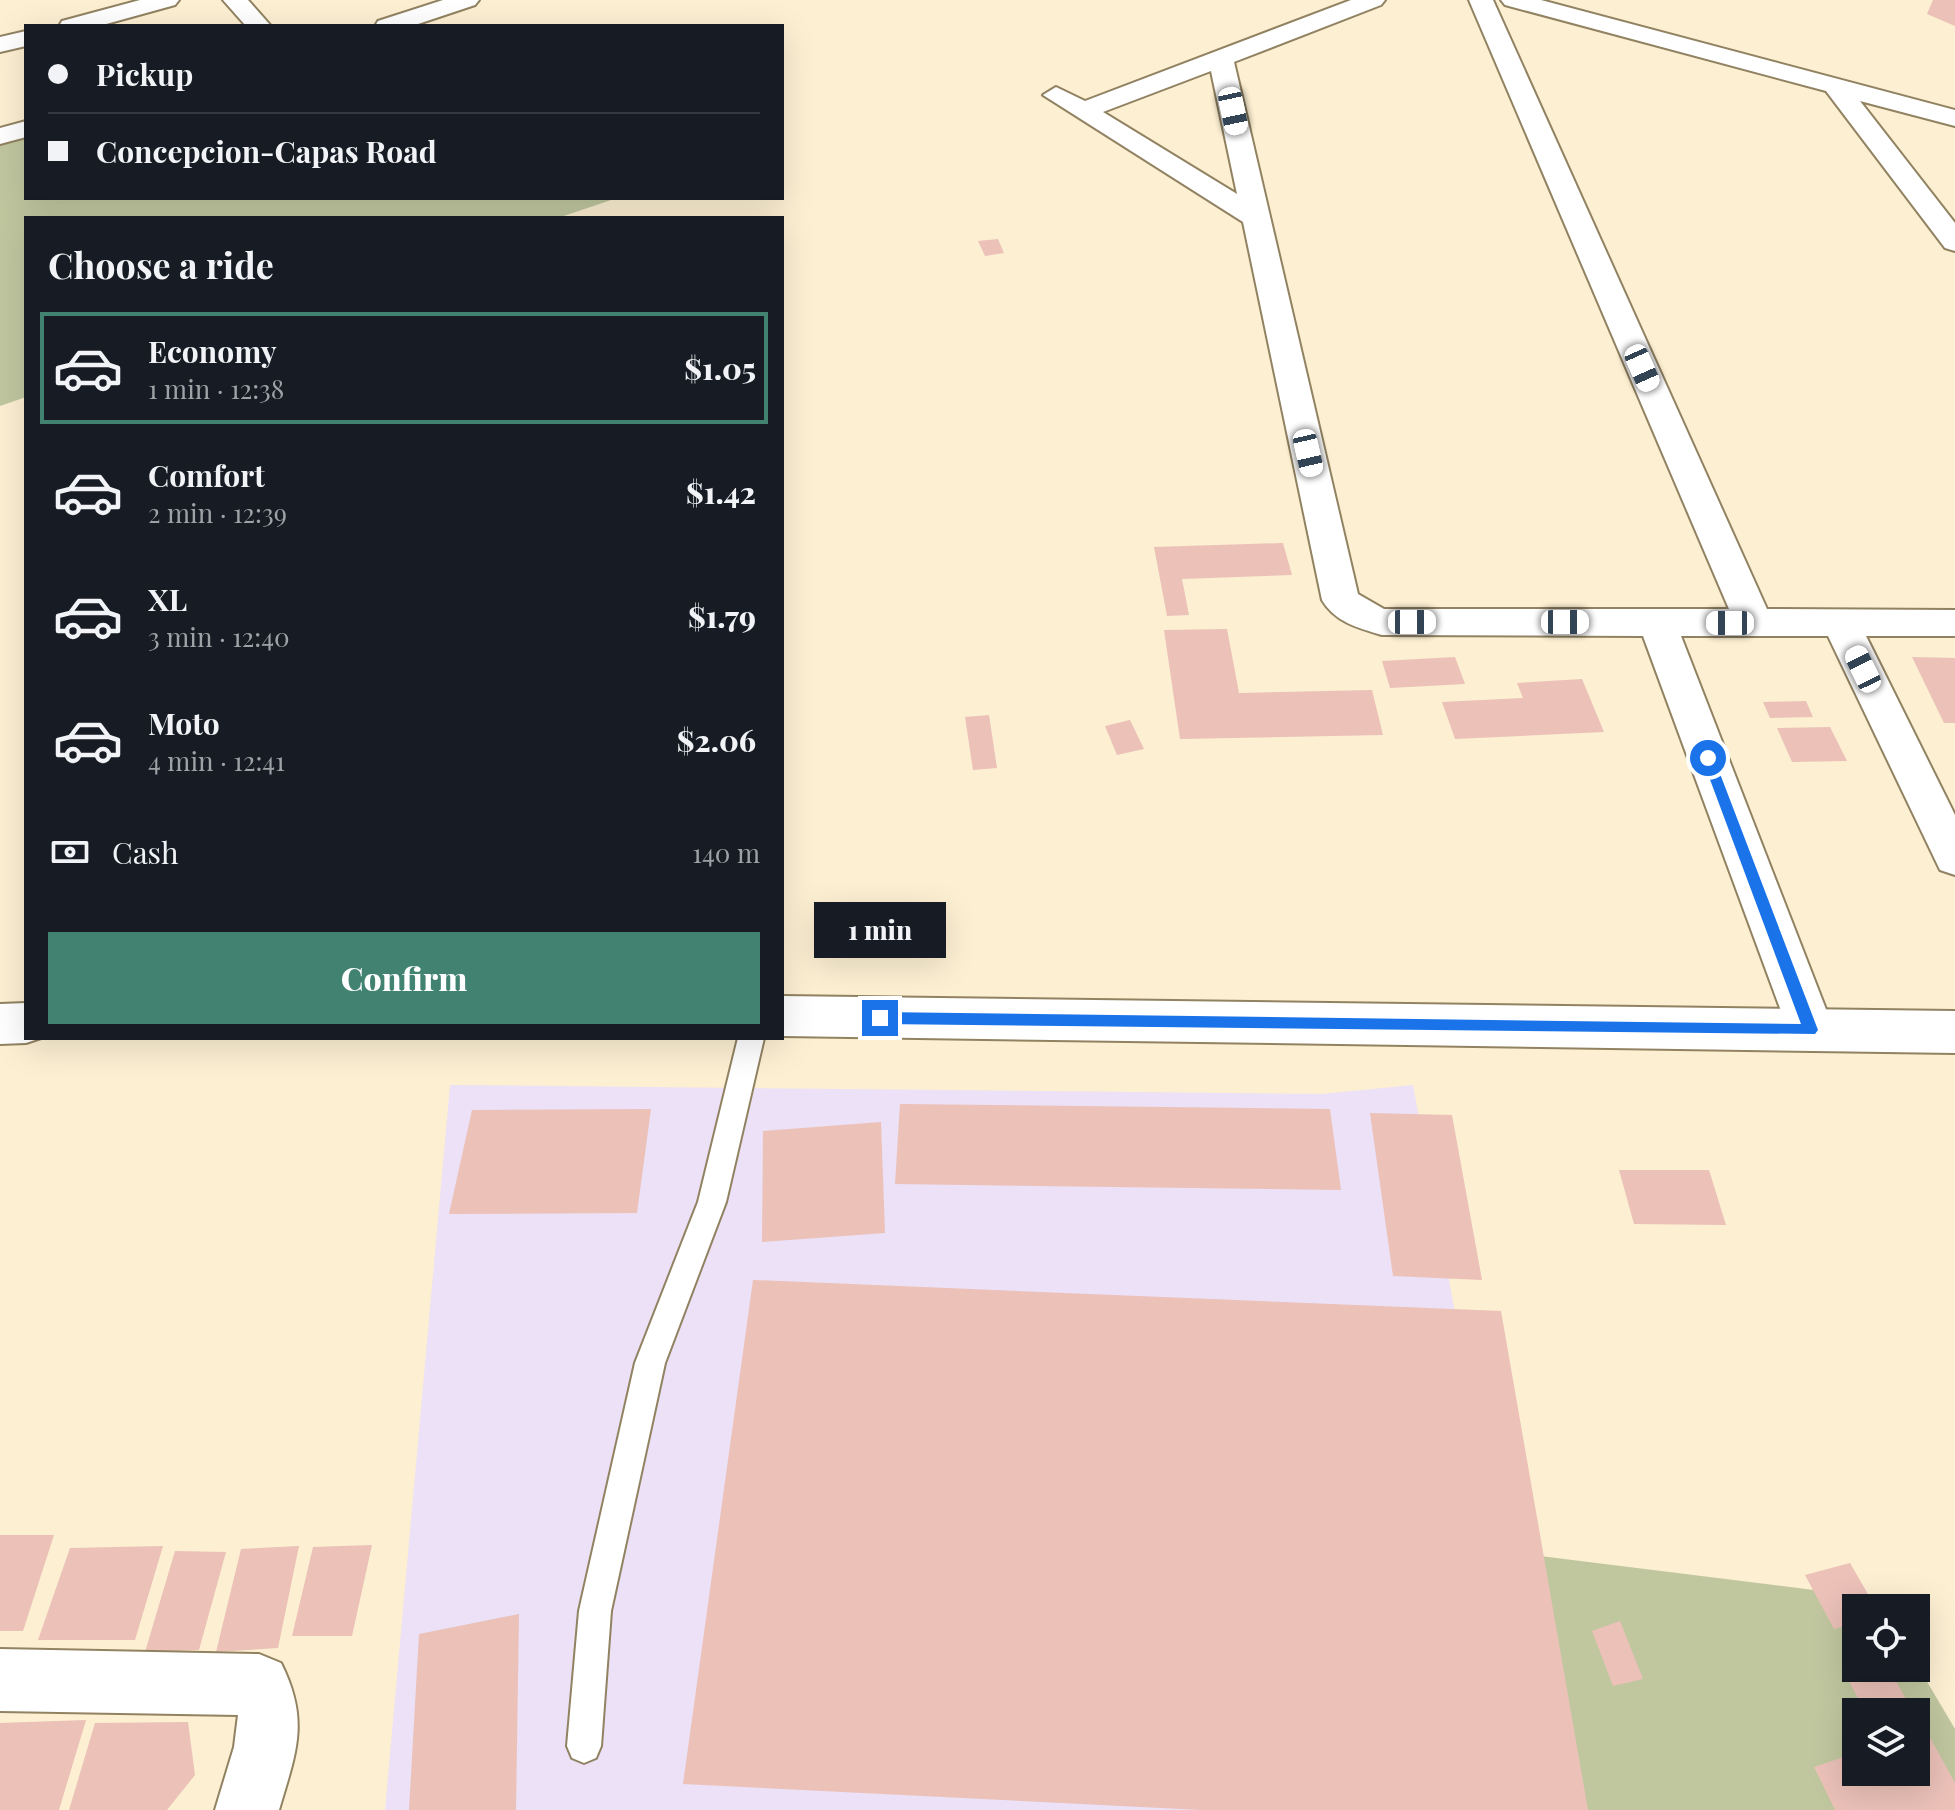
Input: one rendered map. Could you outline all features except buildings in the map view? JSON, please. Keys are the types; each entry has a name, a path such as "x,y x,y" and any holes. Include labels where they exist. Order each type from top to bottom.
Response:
{"street":[{"path":"78,24 167,0"},
{"path":"235,0 257,24"},
{"path":"1083,111 1373,0"},
{"path":"1481,0 1754,623"},
{"path":"1513,0 1955,118"},
{"path":"393,24 464,1"},
{"path":"0,45 24,39"},
{"path":"1221,58 1341,600 1357,613 1382,622 1955,623"},
{"path":"1835,86 1955,242"},
{"path":"1056,95 1256,218"},
{"path":"0,136 24,130"},
{"path":"1657,622 1811,1030"},
{"path":"1841,623 1955,858"},
{"path":"784,1016 1955,1032"},
{"path":"0,1024 24,1023"},
{"path":"0,1680 259,1685 269,1711 266,1743 247,1810"}],"lane":[{"path":"584,1746 595,1611 650,1363 712,1202 751,1040"}],"shaded area":[{"path":"450,1085 1322,1094 1413,1085 1499,1551 1283,1810 385,1810"}],"green space":[{"path":"24,133 24,200 611,200 564,216 24,216 24,398 0,406 0,139"},
{"path":"1499,1551 1846,1594 1842,1594 1842,1682 1927,1682 1955,1729 1955,1810 1283,1810"}],"route":[{"path":"880,1018 1811,1030 1708,758"}]}
